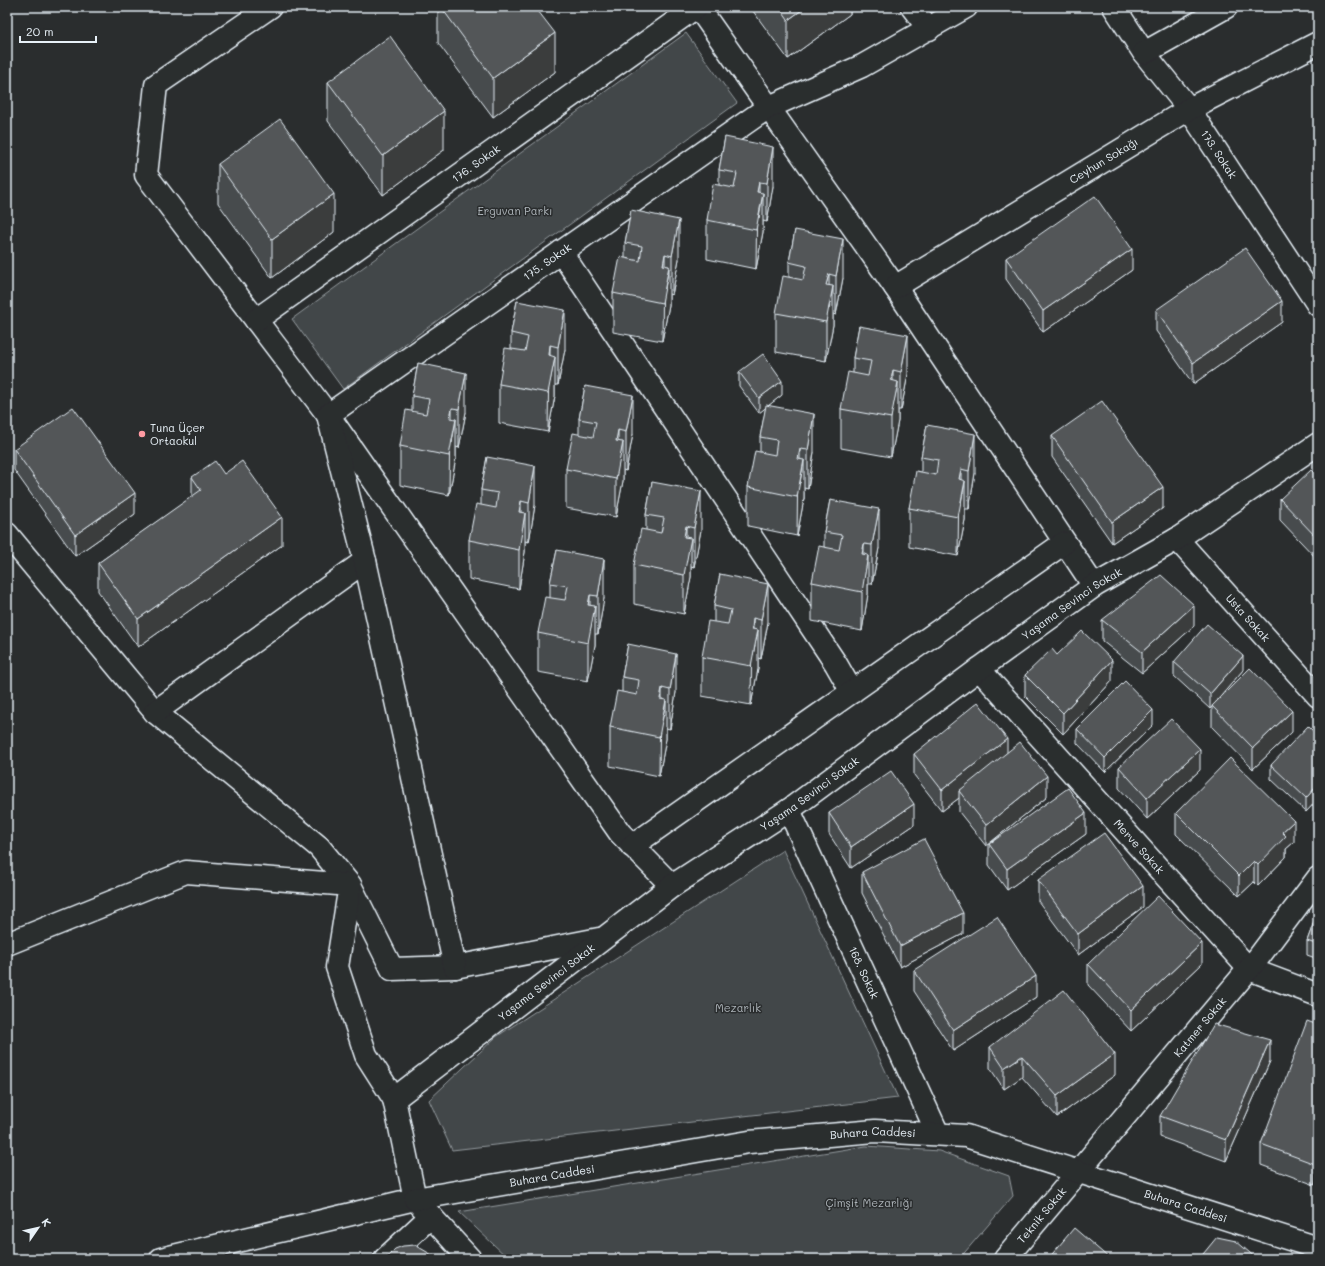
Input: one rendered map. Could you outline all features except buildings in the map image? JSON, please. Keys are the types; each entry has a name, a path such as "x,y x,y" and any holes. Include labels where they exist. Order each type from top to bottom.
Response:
{"street":[{"path":"270,7 156,85 146,175 328,415 620,833 672,886"},
{"path":"697,7 895,287 1064,544 1094,586"},
{"name":"176. Sokak","path":"256,320 697,7"},
{"path":"912,7 929,29"},
{"name":"175. Sokak","path":"328,415 767,108 862,66 966,7"},
{"name":"173. Sokak","path":"1114,7 1144,53 1189,109 1318,305"},
{"path":"1144,53 1226,7"},
{"name":"Ceyhun Sokağı","path":"895,287 1189,109 1318,43"},
{"path":"561,252 836,664 852,692"},
{"path":"328,415 365,561 455,967"},
{"name":"Yaşama Sevinci Sokak","path":"394,1099 672,886 789,810 1094,586 1177,540 1318,444"},
{"path":"7,534 155,712 319,847 350,885 392,968 455,967 604,938"},
{"name":"Usta Sokak","path":"1177,540 1318,696"},
{"path":"632,846 1064,544"},
{"path":"155,712 365,561"},
{"name":"Merve Sokak","path":"979,669 1249,969 1318,995"},
{"name":"168. Sokak","path":"789,810 938,1134"},
{"path":"7,944 186,872 350,885"},
{"name":"Katmer Sokak","path":"1077,1171 1249,969 1318,878"},
{"path":"350,885 338,967 366,1055 394,1099 415,1198 470,1259"},
{"name":"Buhara Caddesi","path":"161,1259 415,1198 749,1142 876,1131 966,1136 1318,1248"},
{"name":"Teknik Sokak","path":"1005,1259 1077,1171"},
{"path":"385,1259 431,1216"}],"green space":[{"name":"Erguvan Parkı","path":"686,33 737,103 343,389 292,319"},
{"name":"Mezarlık","path":"783,850 898,1098 452,1150 429,1100 496,1037"},
{"name":"Çimşit Mezarlığı","path":"866,1146 939,1151 1009,1176 1013,1196 959,1259 509,1259 459,1212"}],"place":[{"name":"Tuna Üçer Ortaokul","path":"142,434"}]}
